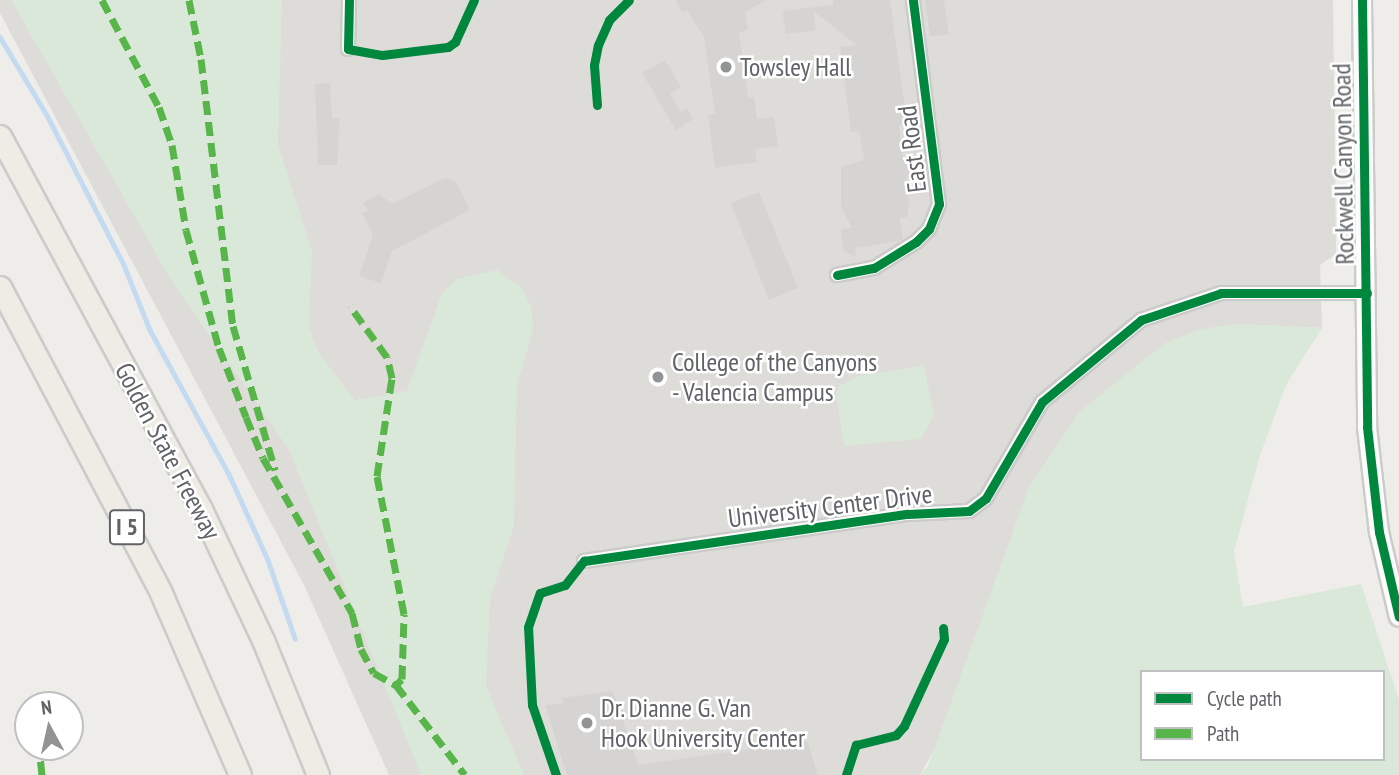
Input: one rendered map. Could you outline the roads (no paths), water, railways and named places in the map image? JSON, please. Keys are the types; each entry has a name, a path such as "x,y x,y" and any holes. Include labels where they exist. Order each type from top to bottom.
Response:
{"highway":[{"name":"Golden State Freeway","path":"0,136 201,509 263,640 318,775"},
{"name":"I 5","path":"0,287 161,593 240,775"}],"street":[{"path":"348,49 349,0"},
{"name":"East Road","path":"837,275 874,268 916,242 929,229 939,204 941,189 914,0"},
{"name":"Rockwell Canyon Road","path":"1362,0 1370,479 1399,617"},
{"name":"University Center Drive","path":"584,561 908,514 969,511 986,498 1042,402 1141,320 1221,293 1367,293"}],"waterway":[{"path":"0,37 48,117 124,265 150,330 229,474 268,560 295,638"}],"place":[{"name":"Towsley Hall","path":"726,67"},
{"name":"College of the Canyons - Valencia Campus","path":"658,377"},
{"name":"Dr. Dianne G. Van Hook University Center","path":"587,723"}]}
